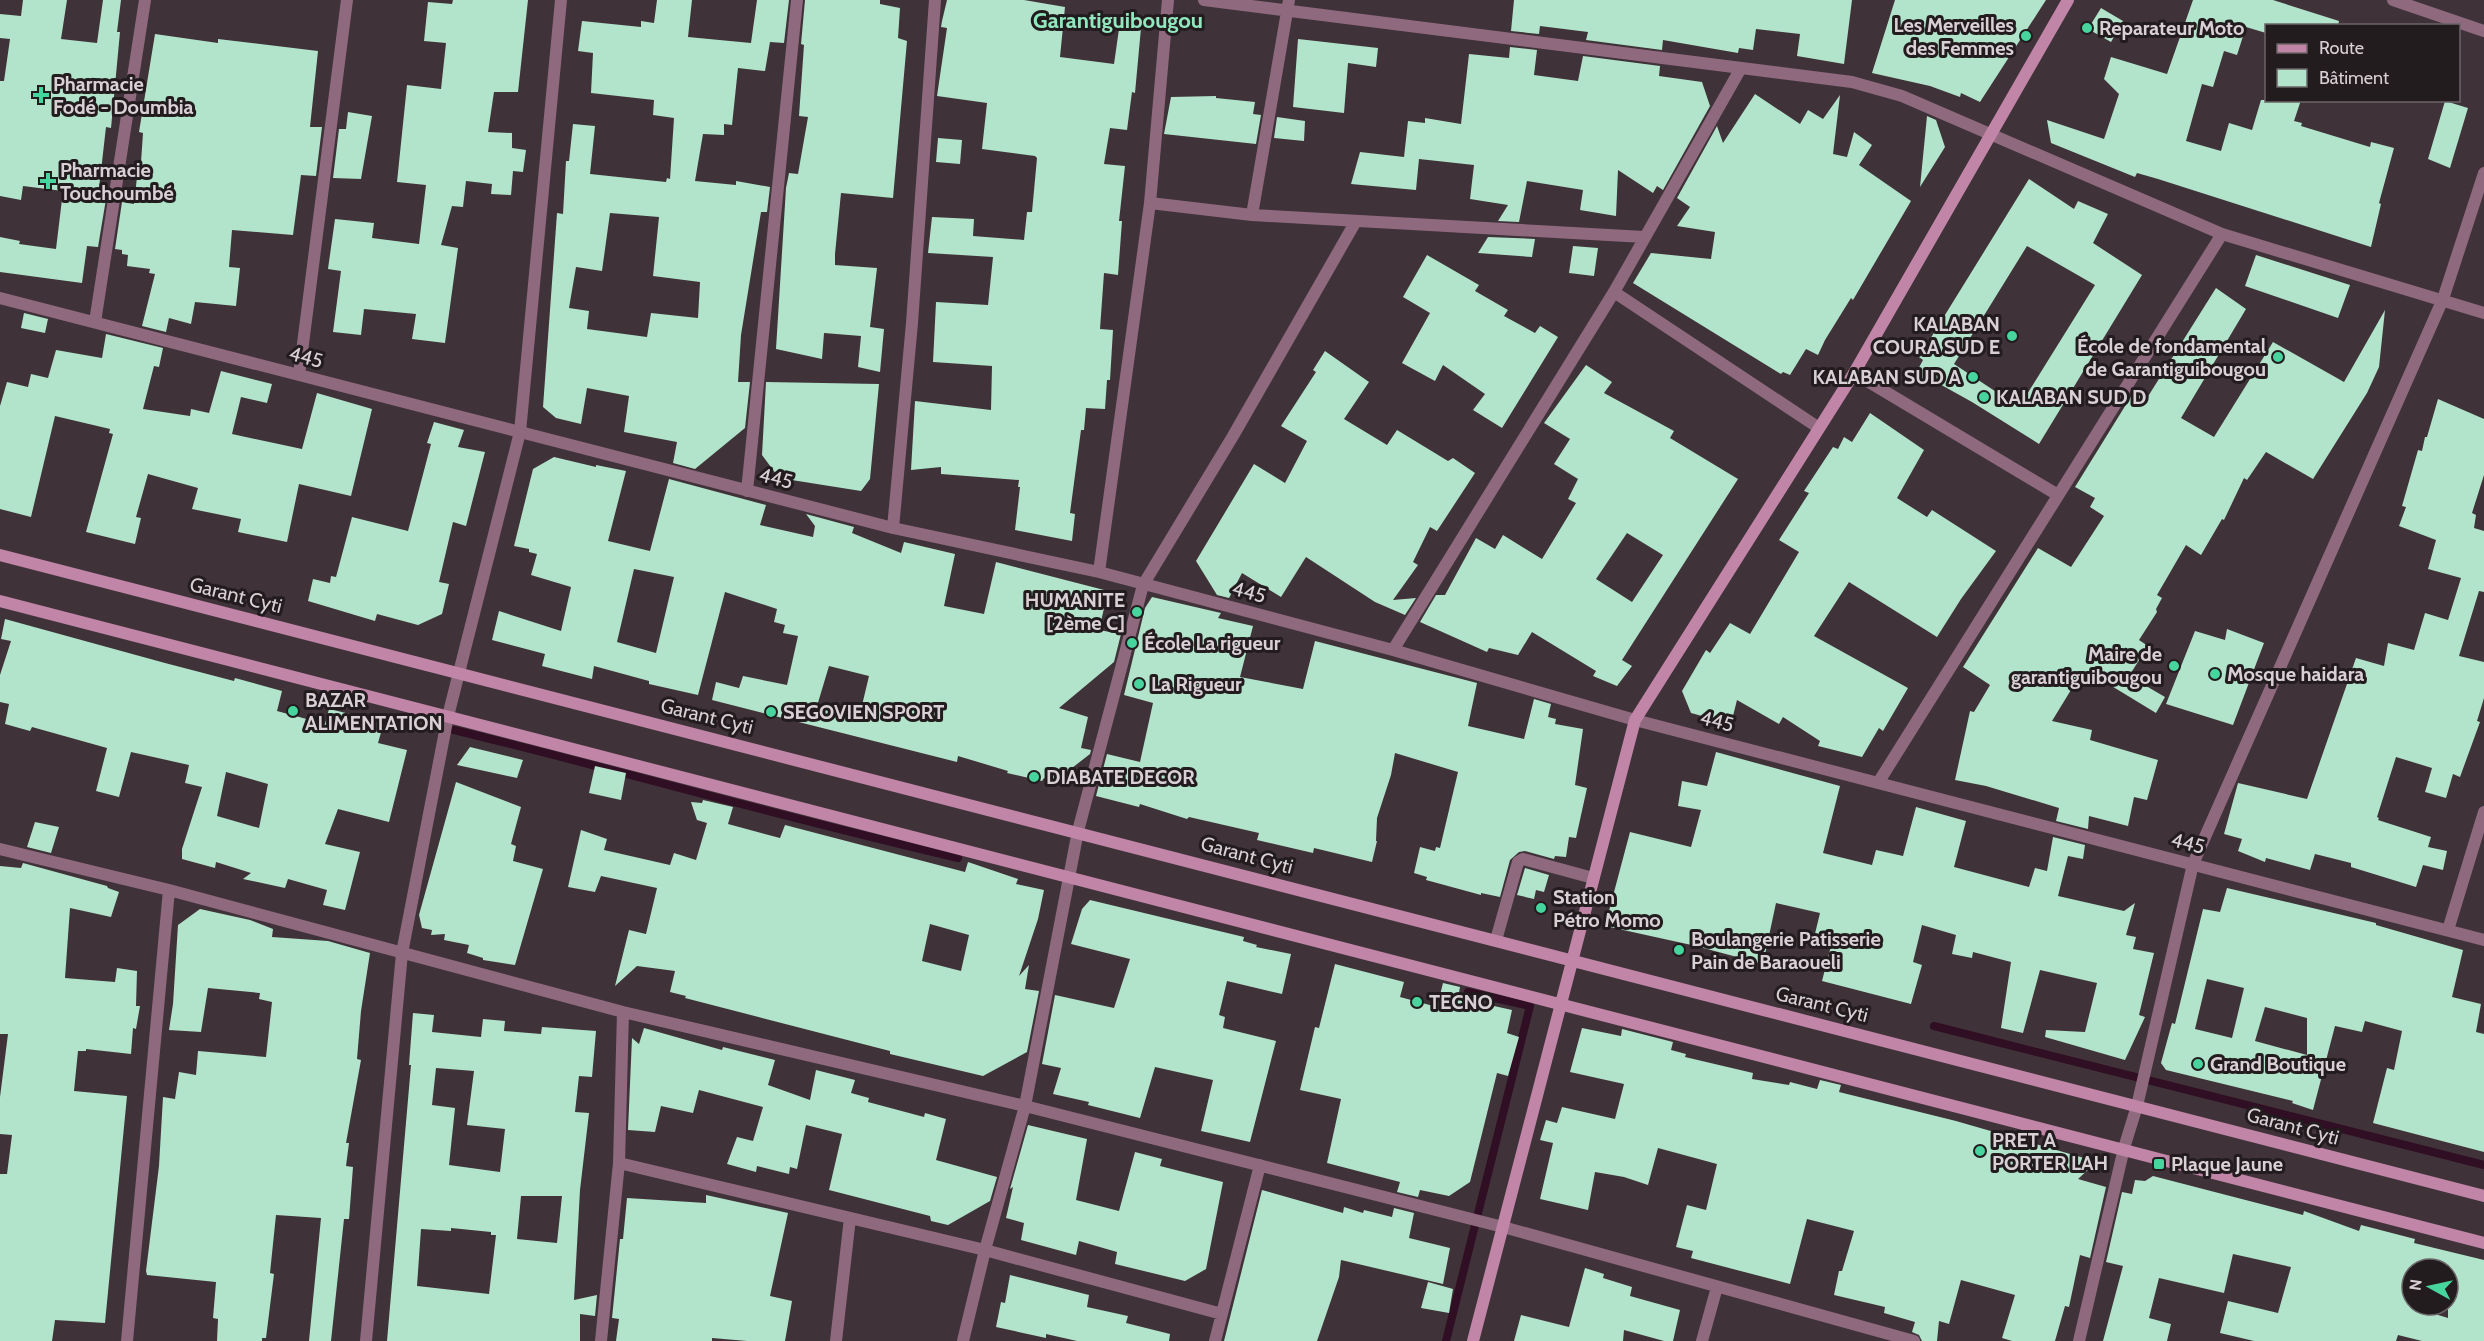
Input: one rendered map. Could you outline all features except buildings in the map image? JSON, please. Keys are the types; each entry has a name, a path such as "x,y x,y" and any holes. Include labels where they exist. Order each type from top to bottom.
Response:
{"main road":[{"path":"1473,1341 1635,720 1854,372 2068,0"},
{"name":"Garant Cyti","path":"0,555 1078,831 2484,1196"},
{"path":"0,601 1560,1005 2124,1148 2484,1243"}],"street":[{"path":"95,322 145,0"},
{"path":"299,375 347,0"},
{"path":"366,1341 402,953 448,716 520,432 561,0"},
{"path":"747,491 797,0"},
{"path":"893,528 912,323 935,0"},
{"path":"1099,572 1150,203 1168,0"},
{"path":"1204,0 1288,5 1852,82 1902,96 2222,234 2484,313"},
{"path":"2393,0 2484,31"},
{"path":"1252,215 1288,5"},
{"path":"1393,650 1614,292 1741,68"},
{"path":"2079,1341 2193,864 2443,299 2484,173"},
{"path":"1150,203 1252,215 1644,237"},
{"path":"963,1341 985,1250 1026,1106 1078,831 1143,585 1233,436 1356,220"},
{"path":"1878,783 2222,234"},
{"path":"1614,292 1819,428"},
{"name":"445","path":"0,298 893,528 1099,572 1393,650 1635,720 2484,940"},
{"path":"1854,372 2058,495"},
{"path":"2448,930 2484,812"},
{"path":"0,849 169,890 623,1012 1026,1106 1503,1227 1914,1341"},
{"path":"1496,940 1518,862 1523,859 1593,878"},
{"path":"128,1341 169,890"},
{"path":"601,1341 619,1163 623,1012"},
{"path":"619,1163 985,1250 1222,1314"},
{"path":"1215,1341 1260,1165"},
{"path":"836,1341 850,1218"},
{"path":"1702,1341 1717,1287"}],"waterway":[{"path":"454,730 958,858"},
{"path":"1446,1341 1530,1006 1468,992"},
{"path":"1934,1026 2484,1165"}],"place":[{"name":"Reparateur Moto","path":"2087,28"},
{"name":"Les Merveilles des Femmes","path":"2026,36"},
{"name":"Pharmacie Fodé - Doumbia","path":"41,95"},
{"name":"Pharmacie Touchoumbé","path":"48,181"},
{"name":"KALABAN COURA SUD E","path":"2012,336"},
{"name":"École de fondamental de Garantiguibougou","path":"2278,357"},
{"name":"KALABAN SUD A","path":"1973,377"},
{"name":"KALABAN SUD D","path":"1984,397"},
{"name":"HUMANITE [2ème C]","path":"1137,612"},
{"name":"École La rigueur","path":"1132,643"},
{"name":"Maire de garantiguibougou","path":"2174,666"},
{"name":"Mosque haidara","path":"2215,674"},
{"name":"La Rigueur","path":"1139,684"},
{"name":"BAZAR ALIMENTATION","path":"293,711"},
{"name":"SEGOVIEN SPORT","path":"771,712"},
{"name":"DIABATE DECOR","path":"1034,777"},
{"name":"Station Pétro Momo","path":"1541,908"},
{"name":"Boulangerie Patisserie Pain de Baraoueli","path":"1679,950"},
{"name":"TECNO","path":"1417,1002"},
{"name":"Grand Boutique","path":"2198,1064"},
{"name":"PRET A PORTER LAH","path":"1980,1151"},
{"name":"Plaque Jaune","path":"2159,1164"}],"district":[{"name":"Garantiguibougou","path":"1118,20"}]}
